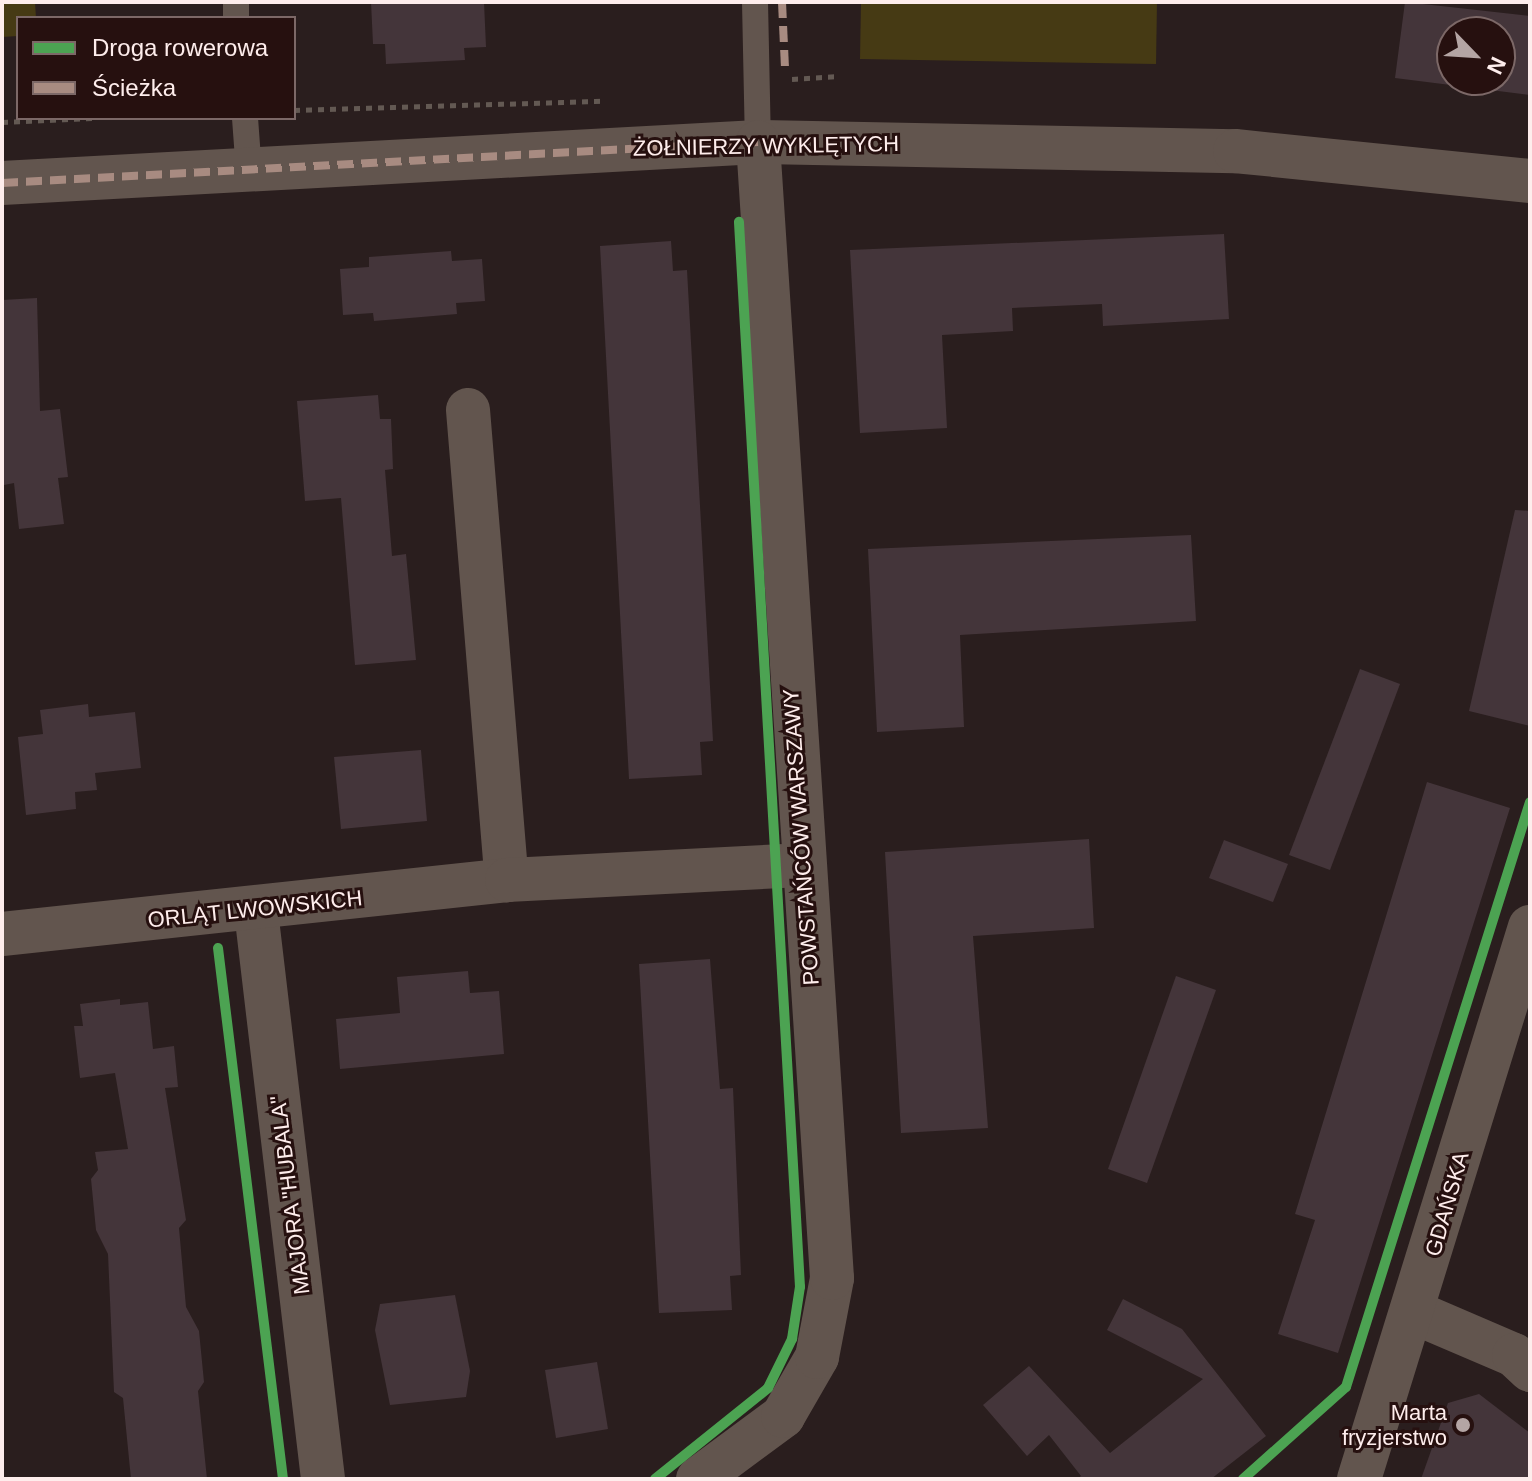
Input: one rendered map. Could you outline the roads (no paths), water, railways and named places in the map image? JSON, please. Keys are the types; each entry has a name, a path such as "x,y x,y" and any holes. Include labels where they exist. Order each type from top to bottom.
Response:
{"street":[{"name":"ŻOŁNIERZY WYKLĘTYCH","path":"2,183 249,173 758,142 1235,151 1530,181"},
{"name":"POWSTAŃCÓW WARSZAWY","path":"698,1479 783,1416 817,1357 832,1278 801,865 758,142"},
{"path":"468,410 507,880"},
{"name":"ORLĄT LWOWSKICH","path":"2,934 256,911 507,880 801,865"},
{"name":"MAJORA \"HUBALA\"","path":"256,911 323,1479"},
{"name":"GDAŃSKA","path":"1359,1479 1416,1313 1530,927"},
{"path":"1416,1313 1514,1355 1530,1370"}],"lane":[{"path":"755,2 758,142"},
{"path":"245,120 249,173"}],"place":[{"name":"Marta fryzjerstwo","path":"1463,1425"}]}
